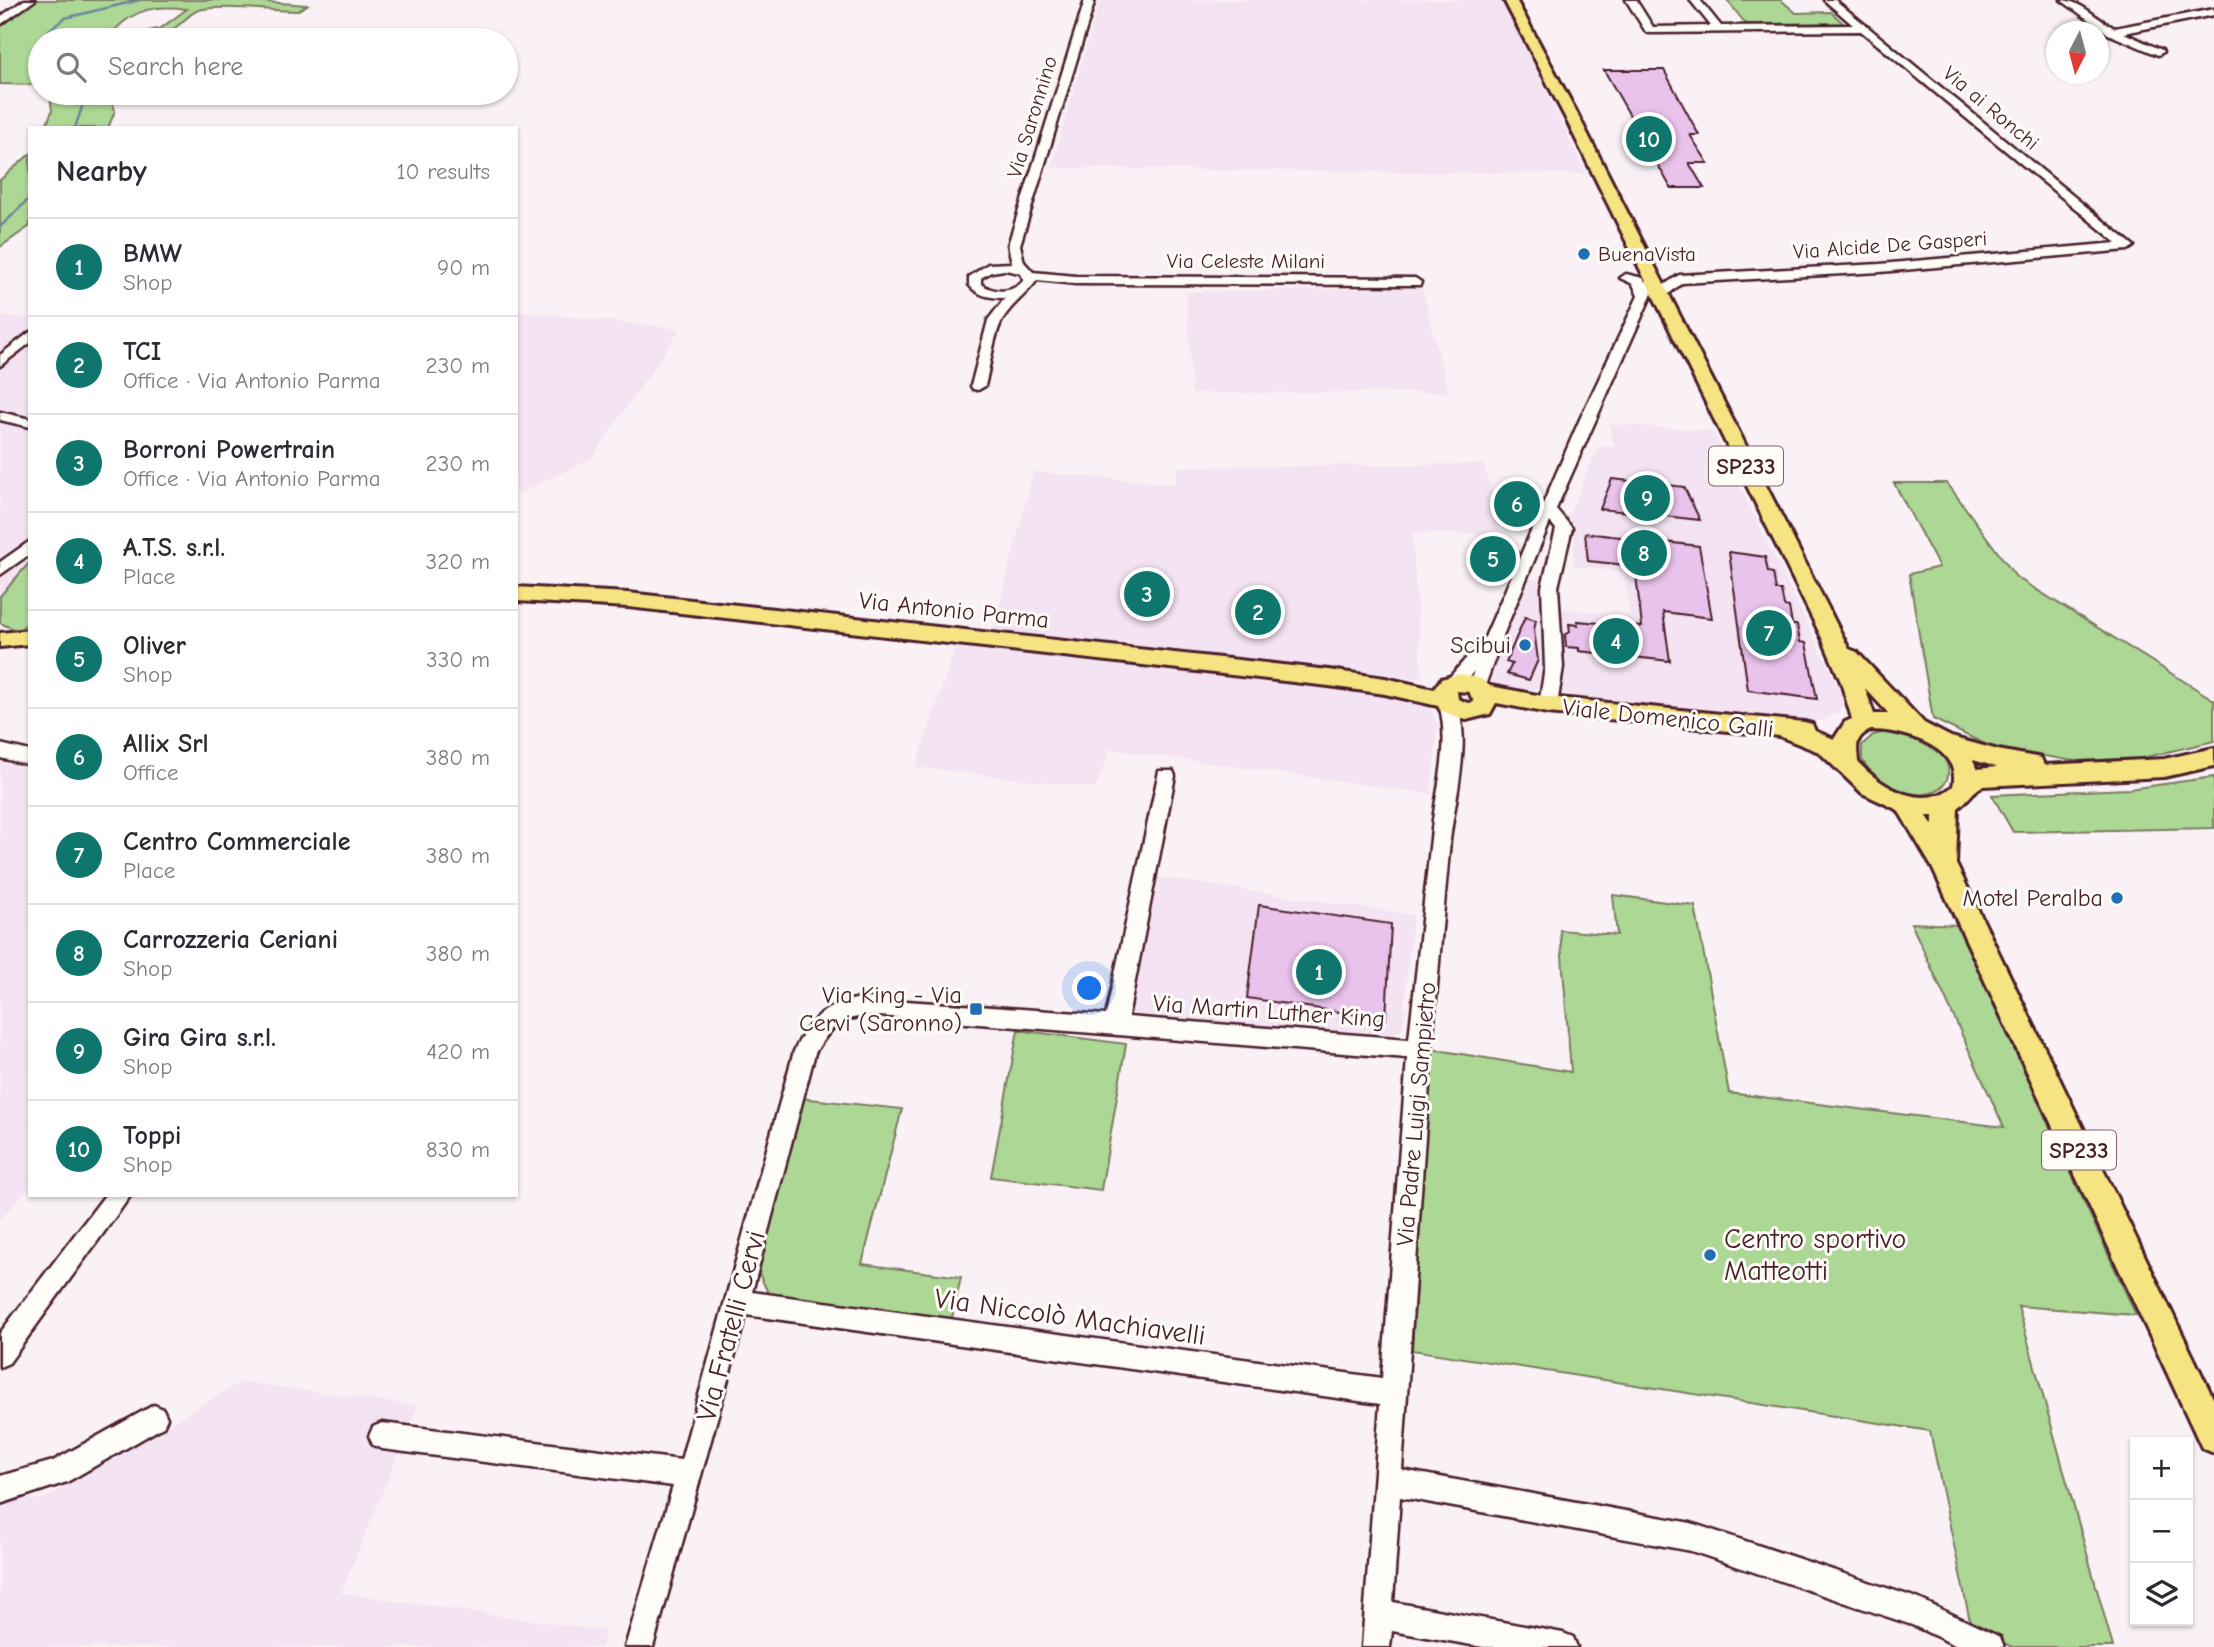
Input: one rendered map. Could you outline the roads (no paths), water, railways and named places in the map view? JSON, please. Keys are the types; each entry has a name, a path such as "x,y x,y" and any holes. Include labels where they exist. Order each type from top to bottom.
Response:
{"main road":[{"name":"SP233","path":"1510,0 1652,289 1833,638 1852,682 1859,726 1894,721 1914,726 1949,745"},
{"name":"Via Antonio Parma","path":"518,594 628,600 1385,686 1449,696"},
{"path":"1,640 28,637"},
{"name":"SP233","path":"1833,638 1861,673 1914,726"},
{"name":"Viale Domenico Galli","path":"1449,696 1466,683 1480,699 1787,730 1859,726"},
{"path":"1859,726 1845,739 1843,753 1846,762 1858,777 1874,790 1907,804 1927,806 1946,803 1960,795 1966,783 1966,770 1949,745"},
{"name":"Viale Domenico Galli","path":"1787,730 1827,747 1846,762"},
{"path":"1949,745 1998,759 2082,771"},
{"path":"1966,783 1982,777 2164,768 2214,757"},
{"name":"SP233","path":"1943,864 1946,803"},
{"name":"SP233","path":"1907,804 1943,864 2214,1436"}],"street":[{"path":"0,22 30,0"},
{"name":"Via Saronnino","path":"1014,245 1090,0"},
{"path":"1631,0 1650,30 1864,28"},
{"path":"1695,0 1718,29"},
{"name":"Via ai Ronchi","path":"1829,0 2128,246"},
{"path":"2066,0 2112,32 2158,52"},
{"path":"2112,32 2214,12"},
{"path":"995,320 983,291 974,282 975,276 1014,245"},
{"path":"978,386 995,320 1019,291 1029,285 1028,273 1014,255 1014,245"},
{"name":"Via Alcide De Gasperi","path":"1652,289 1679,279 1880,268 2128,246"},
{"path":"988,268 1004,265 1028,273 1076,280"},
{"path":"1626,278 1652,289"},
{"path":"983,291 1000,295 1076,280"},
{"name":"Via Celeste Milani","path":"1076,280 1415,282"},
{"name":"Via Padre Luigi Sampietro","path":"1453,749 1480,699 1495,633 1587,419 1652,289"},
{"path":"0,362 28,338"},
{"path":"0,416 28,423"},
{"path":"1548,705 1554,667 1550,587 1564,528 1549,511"},
{"path":"0,570 28,547"},
{"name":"Via Padre Luigi Sampietro","path":"1376,1647 1419,1049 1443,817 1453,749 1449,696 1495,633"},
{"path":"0,751 28,758"},
{"name":"Via Martin Luther King","path":"1115,1026 1166,776"},
{"name":"Via Martin Luther King","path":"834,1011 879,1007 1419,1049"},
{"name":"Via Fratelli Cervi","path":"639,1647 690,1475 805,1051 819,1028 834,1011"},
{"path":"0,1354 118,1197"},
{"name":"Via Niccolò Machiavelli","path":"738,1302 1394,1393"},
{"path":"0,1490 58,1473 154,1418"},
{"path":"382,1436 690,1475"},
{"path":"1388,1481 1691,1537 1917,1612 1990,1647"},
{"path":"1378,1614 1563,1647"}],"waterway":[{"path":"52,28 65,18 140,0"},
{"path":"76,126 81,105"},
{"path":"0,227 28,200"}],"place":[{"name":"Toppi","path":"1649,139"},
{"name":"BuenaVista","path":"1584,254"},
{"name":"Gira Gira s.r.l.","path":"1647,498"},
{"name":"Allix Srl","path":"1517,504"},
{"name":"Carrozzeria Ceriani","path":"1644,553"},
{"name":"Oliver","path":"1493,559"},
{"name":"Borroni Powertrain","path":"1147,594"},
{"name":"TCI","path":"1258,612"},
{"name":"Centro Commerciale","path":"1769,633"},
{"name":"A.T.S. s.r.l.","path":"1616,641"},
{"name":"Scibui","path":"1525,645"},
{"name":"Motel Peralba","path":"2117,898"},
{"name":"BMW","path":"1319,972"},
{"name":"Via King - Via Cervi (Saronno)","path":"976,1009"},
{"name":"Centro sportivo Matteotti","path":"1710,1255"}]}
